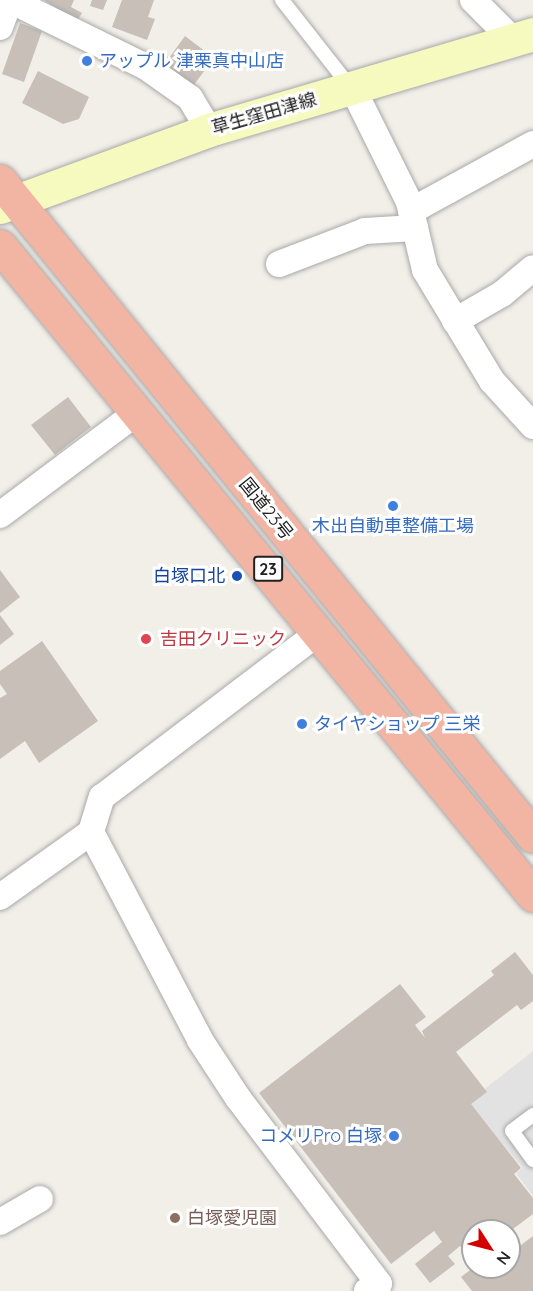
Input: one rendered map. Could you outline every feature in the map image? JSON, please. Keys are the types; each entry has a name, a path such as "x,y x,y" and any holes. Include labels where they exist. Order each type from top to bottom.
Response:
{"highway":[{"name":"国道23号","path":"5,196 533,836"},
{"name":"国道23号","path":"0,246 139,411 533,895"}],"main road":[{"name":"草生窪田津線","path":"5,196 209,130 523,37"}],"street":[{"path":"0,27 10,0 146,67 190,98 209,130"},
{"path":"473,0 523,37"},
{"path":"353,89 413,220 425,270 492,381 533,426"},
{"path":"279,264 365,231 413,220 533,144"},
{"path":"455,321 502,294 533,268"},
{"path":"0,515 139,411"},
{"path":"0,897 91,832 102,797 319,632"},
{"path":"91,832 200,1040 238,1098 379,1284 367,1291"},
{"path":"0,1222 40,1199"}],"lane":[{"path":"282,0 353,89"},
{"path":"533,1115 512,1131 533,1160"}],"shaded area":[{"path":"533,1051 533,1196 516,1173 523,1168 467,1103"}],"building":[{"path":"44,0 74,0 71,7 82,13 77,21"},
{"path":"92,0 107,0 103,10 90,6"},
{"path":"122,0 154,0 148,17 155,19 147,40 112,27"},
{"path":"20,23 42,31 24,82 2,74"},
{"path":"185,36 214,58 193,86 156,58 161,51 169,58"},
{"path":"38,71 89,97 79,119 63,124 22,103"},
{"path":"68,397 91,427 55,455 31,425"},
{"path":"0,570 20,597 0,613"},
{"path":"0,615 14,634 0,645"},
{"path":"42,641 98,721 39,763 25,741 0,759 0,698 7,694 0,684 0,671"},
{"name":"コメリPro 白塚","path":"515,952 533,975 533,1001 521,1010 517,1005 456,1052 487,1092 471,1104 521,1168 514,1174 533,1198 533,1214 521,1223 521,1219 461,1219 461,1247 448,1256 455,1264 430,1283 415,1264 442,1242 434,1231 391,1264 259,1093 400,984 426,1017 415,1025 425,1038 422,1031 494,975 491,971"},
{"path":"533,1236 533,1291 472,1291 463,1279 521,1279 521,1245"}],"place":[{"name":"アップル 津栗真中山店","path":"87,61"},
{"name":"木出自動車整備工場","path":"393,506"},
{"name":"白塚口北","path":"237,576"},
{"name":"吉田クリニック","path":"146,639"},
{"name":"タイヤショップ 三栄","path":"302,724"},
{"name":"コメリPro 白塚","path":"394,1136"},
{"name":"白塚愛児園","path":"175,1218"}]}
